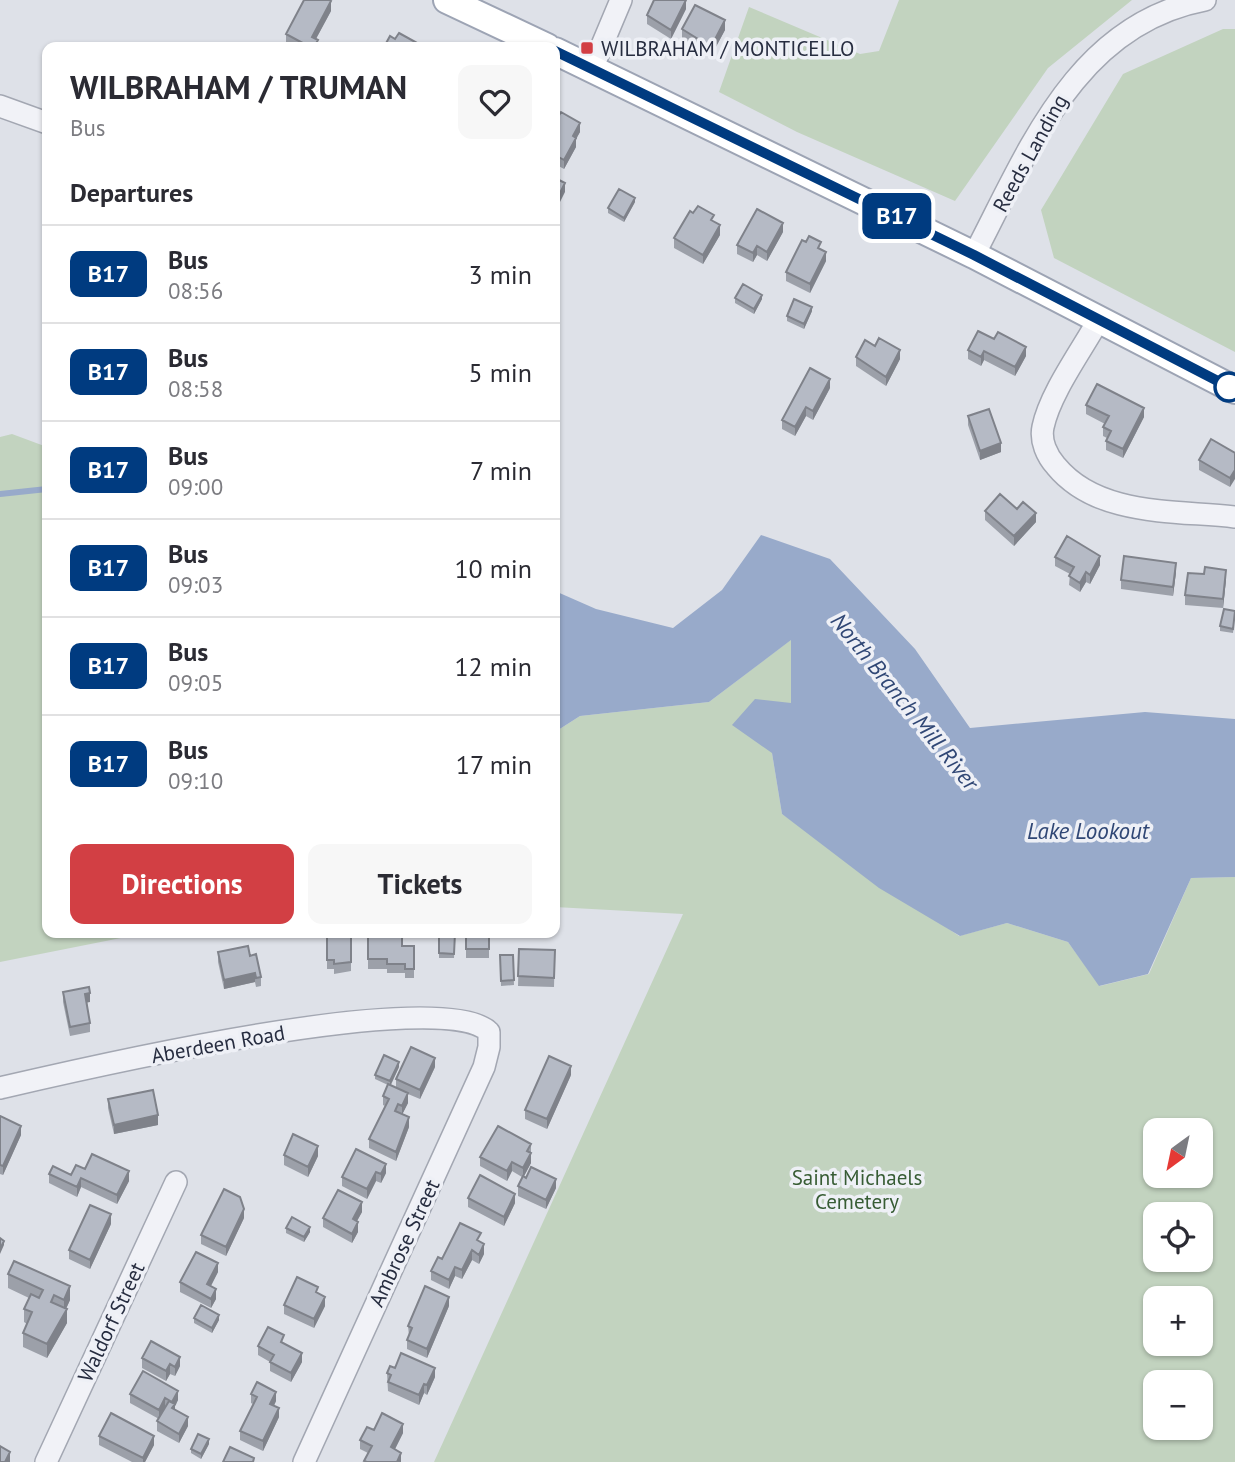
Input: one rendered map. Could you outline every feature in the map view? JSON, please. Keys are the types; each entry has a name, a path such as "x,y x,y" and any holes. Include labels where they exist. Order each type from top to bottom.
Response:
{"main road":[{"path":"447,0 536,42"},
{"path":"560,53 974,255 1235,390"}],"street":[{"path":"592,69 621,0"},
{"name":"Reeds Landing","path":"974,255 1046,118 1085,66 1109,44 1144,22 1172,9 1205,0"},
{"path":"0,106 42,121"},
{"path":"1099,318 1049,410 1043,427 1043,442 1053,464 1087,494 1111,503 1235,517"},
{"name":"Aberdeen Road","path":"0,1087 236,1036 409,1018 455,1019 479,1025"},
{"name":"Ambrose Street","path":"304,1462 484,1067 490,1037 479,1025"},
{"name":"Waldorf Street","path":"47,1462 176,1182"}],"green space":[{"path":"899,0 1132,0 1048,68 955,201 797,132 719,92 749,7 860,54 879,51"},
{"path":"1223,29 1235,29 1235,352 1054,258 1041,210 1123,74"},
{"path":"12,434 42,445 42,938 121,938 0,962 0,437"},
{"name":"Saint Michaels Cemetery","path":"792,639 791,703 772,753 782,814 959,936 1007,923 1068,942 1100,986 1149,974 1191,878 1235,877 1235,1462 434,1462 683,914 560,907 560,729 580,716 709,702"}],"water":[{"name":"Lake Lookout","path":"761,535 830,559 915,649 970,728 1145,712 1235,719 1235,877 1191,878 1148,974 1099,986 1068,942 1007,923 960,936 879,888 782,814 772,753 732,725 755,699 791,703 791,640 709,702 580,716 560,729 560,593 596,609 673,628 722,590"}],"building":[{"path":"304,0 331,1 312,37 318,40 317,42 301,42 286,34"},
{"path":"654,0 686,0 671,30 647,15"},
{"path":"695,5 725,20 711,47 682,29"},
{"path":"399,33 415,42 387,42 390,36 395,39"},
{"path":"560,114 580,123 573,136 576,138 564,160 560,158"},
{"path":"560,180 565,183 560,193"},
{"path":"619,189 635,198 624,218 608,208"},
{"path":"698,206 714,215 711,220 720,225 703,255 674,238 690,211 693,213"},
{"path":"757,209 783,223 767,252 757,246 753,253 737,245"},
{"path":"809,236 821,242 818,248 826,252 810,284 786,272 802,240 806,242"},
{"path":"743,284 762,295 754,309 735,298"},
{"path":"794,299 812,307 804,324 787,316"},
{"path":"978,331 994,339 998,332 1026,347 1015,367 984,351 981,357 968,350"},
{"path":"879,338 900,350 886,377 856,357 865,340 875,346"},
{"path":"810,368 830,379 813,411 806,407 795,427 782,420"},
{"path":"1097,384 1144,408 1123,449 1106,441 1111,431 1103,427 1109,416 1086,405"},
{"path":"989,409 1001,443 980,451 968,416"},
{"path":"1211,439 1235,453 1235,470 1230,478 1199,460"},
{"path":"1000,494 1017,509 1023,502 1036,513 1014,536 985,511"},
{"path":"1067,536 1100,556 1090,575 1086,572 1080,583 1069,576 1074,567 1055,557"},
{"path":"1124,556 1176,563 1173,587 1121,580"},
{"path":"1205,567 1226,570 1223,599 1185,595 1188,573 1204,574"},
{"path":"1224,609 1235,611 1233,629 1220,626"},
{"path":"327,938 351,938 351,962 334,964 334,960 327,960"},
{"path":"368,938 402,938 402,946 414,946 414,969 405,969 405,964 387,964 387,959 368,959"},
{"path":"439,938 455,938 454,954 439,953"},
{"path":"466,938 489,938 489,949 466,949"},
{"path":"248,946 250,956 256,954 261,977 256,978 255,973 224,980 218,952"},
{"path":"519,949 555,950 554,978 518,976"},
{"path":"500,955 513,955 514,980 501,981"},
{"path":"89,987 90,993 85,994 90,1023 70,1027 63,992"},
{"path":"411,1047 435,1058 420,1090 396,1079"},
{"path":"384,1055 399,1062 390,1081 375,1075"},
{"path":"549,1056 571,1066 547,1119 525,1110"},
{"path":"388,1084 408,1093 402,1106 398,1104 395,1111 409,1117 396,1152 369,1139 389,1099 383,1096"},
{"path":"153,1090 158,1115 114,1125 108,1099"},
{"path":"0,1116 21,1126 3,1166 0,1165"},
{"path":"498,1126 531,1144 527,1151 531,1153 523,1168 512,1162 507,1171 480,1157"},
{"path":"293,1134 318,1146 308,1167 284,1155"},
{"path":"356,1149 386,1164 381,1174 376,1172 367,1189 342,1177"},
{"path":"92,1154 129,1171 117,1195 81,1178 77,1187 49,1174 53,1166 71,1175 76,1165 85,1169"},
{"path":"531,1167 556,1179 546,1200 518,1186"},
{"path":"480,1175 515,1194 504,1217 468,1198"},
{"path":"224,1189 240,1197 244,1209 226,1247 201,1235"},
{"path":"338,1190 362,1202 353,1219 358,1222 352,1234 323,1218"},
{"path":"90,1205 111,1214 90,1260 69,1250"},
{"path":"292,1217 310,1227 304,1237 286,1228"},
{"path":"460,1223 481,1233 477,1240 484,1244 479,1255 472,1250 462,1270 455,1267 449,1280 431,1271 438,1257 442,1259"},
{"path":"196,1252 218,1263 207,1284 216,1289 211,1299 180,1282"},
{"path":"14,1261 70,1286 64,1300 54,1295 51,1302 67,1309 47,1344 23,1333 32,1312 24,1309 31,1294 39,1298 43,1290 8,1274"},
{"path":"297,1277 318,1287 316,1292 325,1297 314,1319 284,1305"},
{"path":"425,1286 449,1297 427,1349 407,1340 412,1328 408,1326"},
{"path":"201,1305 219,1315 212,1328 194,1318"},
{"path":"268,1327 284,1335 281,1342 302,1353 291,1373 270,1362 274,1355 258,1346"},
{"path":"151,1341 180,1357 175,1367 170,1364 166,1371 142,1358"},
{"path":"401,1353 435,1368 419,1395 388,1382 391,1375 387,1373 390,1366 395,1368"},
{"path":"143,1371 178,1391 172,1402 165,1398 159,1410 130,1394"},
{"path":"257,1382 276,1392 270,1404 279,1408 263,1441 240,1431 257,1397 251,1394"},
{"path":"169,1401 175,1404 172,1408 188,1417 179,1434 157,1421"},
{"path":"111,1413 154,1436 143,1458 99,1436"},
{"path":"382,1413 403,1424 391,1447 401,1453 397,1462 364,1461 372,1446 360,1440 367,1427 374,1430"},
{"path":"198,1434 209,1439 201,1454 191,1449"},
{"path":"0,1446 10,1452 5,1462 0,1462"},
{"path":"230,1447 254,1458 253,1462 223,1462"}],"waterway":[{"name":"North Branch Mill River","path":"0,494 42,490"}],"bus line":[{"name":"B17","path":"560,53 774,155 1235,390"}],"place":[{"name":"WILBRAHAM / MONTICELLO","path":"587,48"}]}
